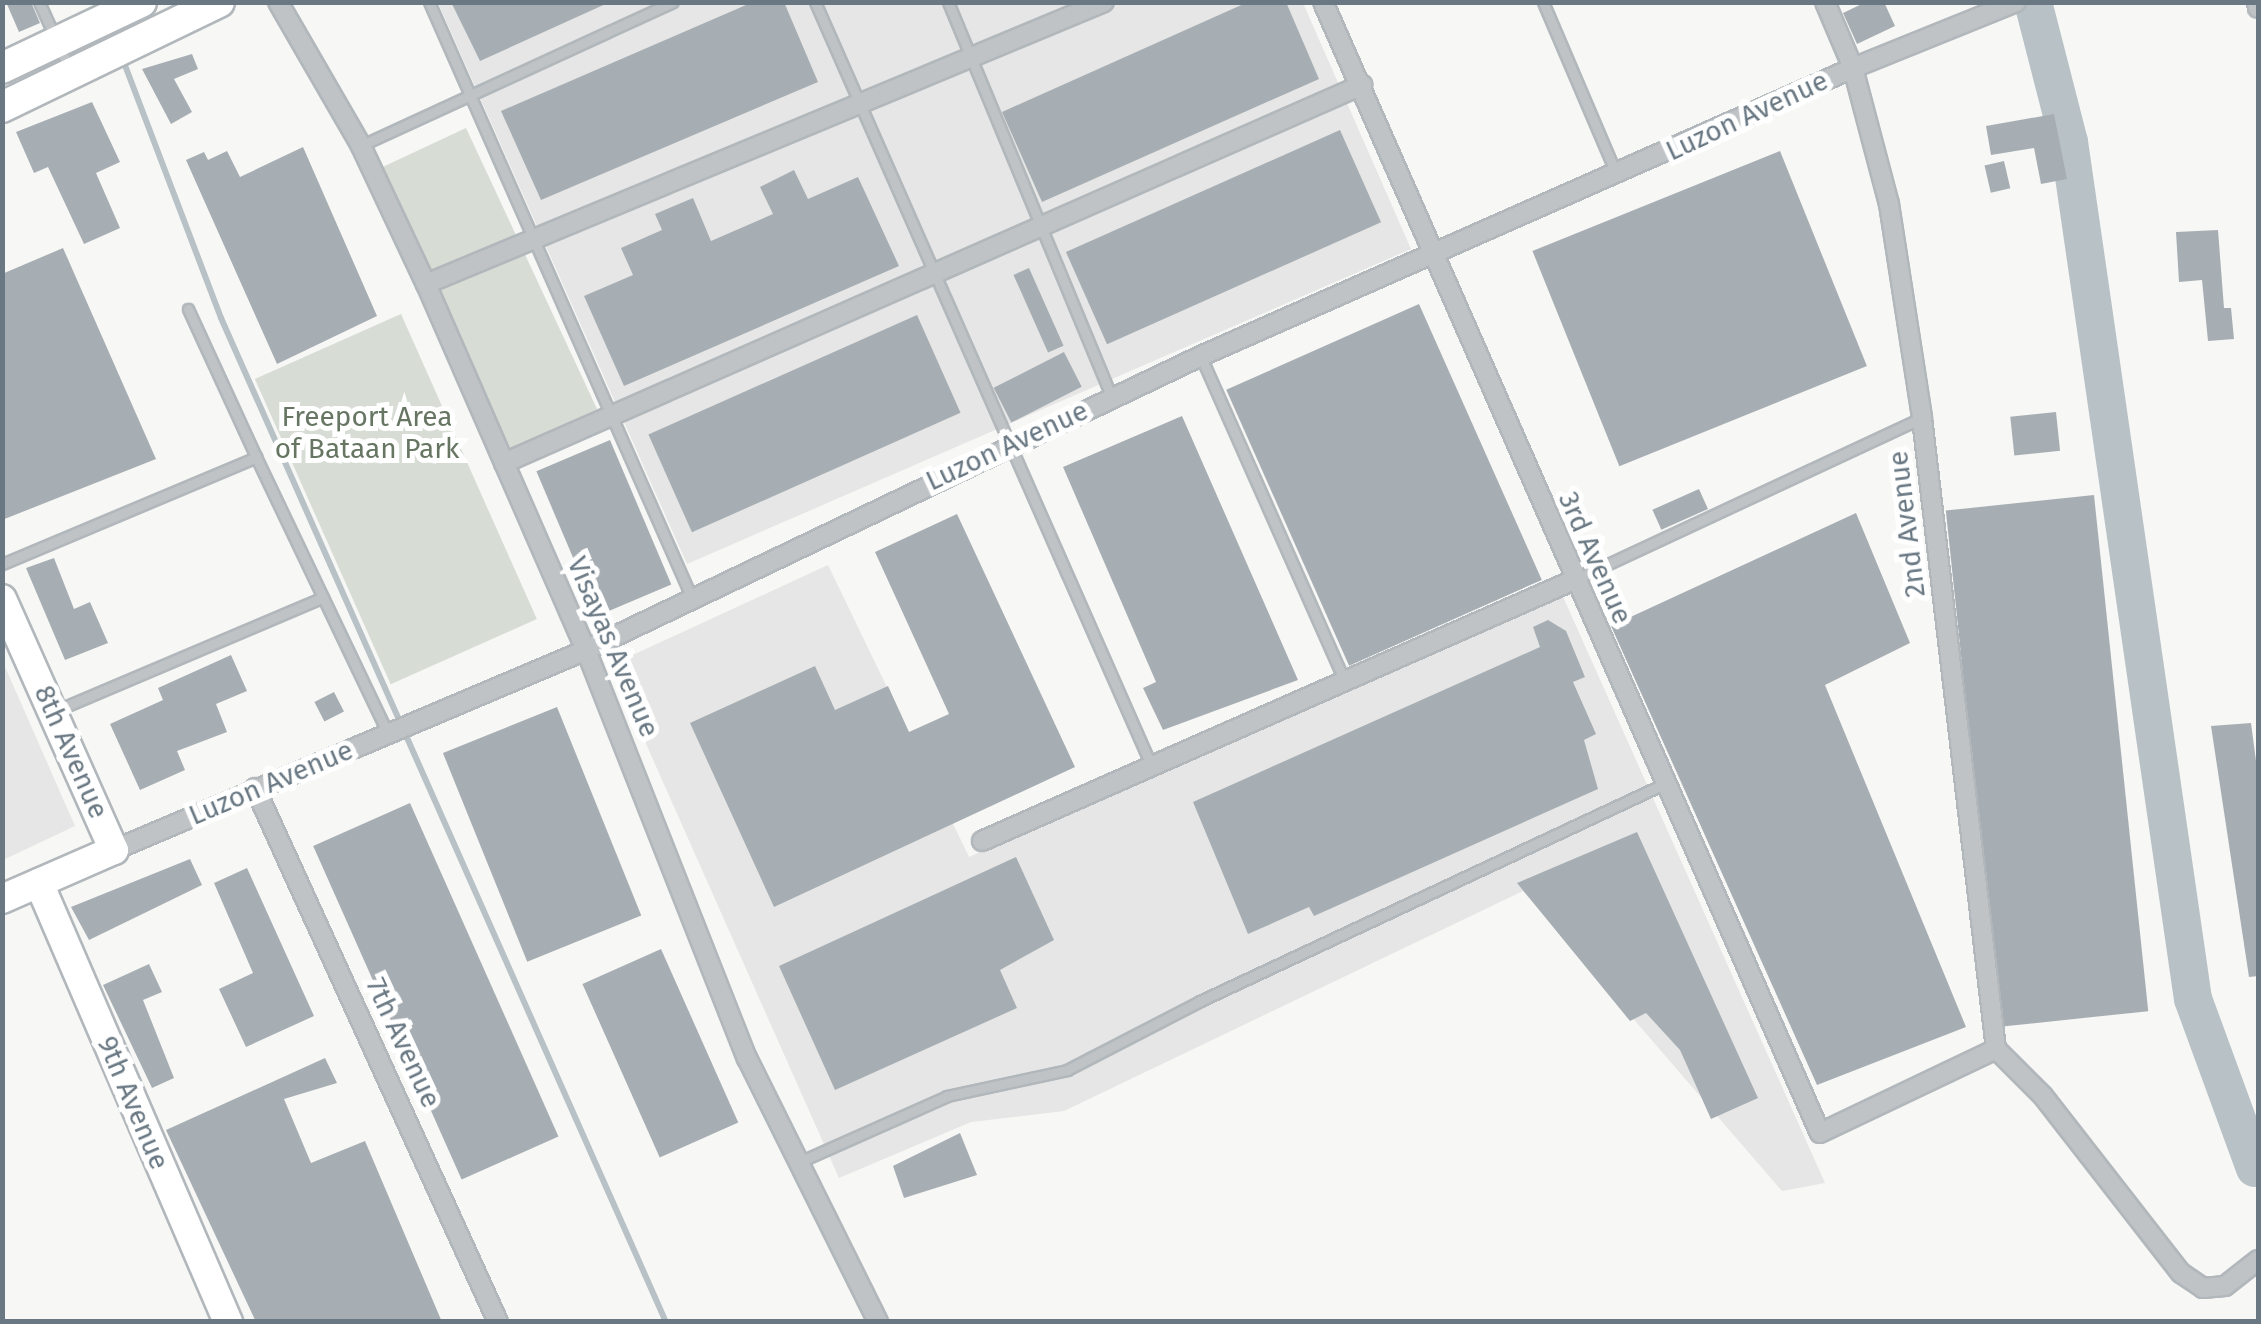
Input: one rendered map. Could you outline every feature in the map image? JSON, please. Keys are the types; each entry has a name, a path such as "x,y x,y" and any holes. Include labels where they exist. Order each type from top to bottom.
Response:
{"main road":[{"path":"9,105 137,47 220,2"},
{"path":"2,68 134,5"}],"street":[{"name":"Visayas Avenue","path":"278,2 361,146 426,284 586,650 747,1058 878,1322"},
{"path":"426,284 860,108 1104,2"},
{"name":"3rd Avenue","path":"1323,2 1820,1133 1996,1049"},
{"name":"2nd Avenue","path":"1824,2 1853,68 1889,204 1922,418 1996,1049"},
{"name":"Luzon Avenue","path":"2,899 586,650 692,596 1201,356 1434,258 1853,68 2016,2"},
{"path":"504,463 1362,85"},
{"path":"982,842 1574,580"},
{"name":"8th Avenue","path":"2,599 114,850"},
{"name":"7th Avenue","path":"255,788 498,1322"},
{"name":"9th Avenue","path":"39,884 228,1322"},
{"path":"1996,1049 2043,1096 2182,1273 2202,1288 2225,1286 2258,1260"}],"lane":[{"path":"39,2 70,36 85,72"},
{"path":"429,2 692,596"},
{"path":"361,146 472,99 673,2"},
{"path":"816,2 1007,446 1152,766"},
{"path":"948,2 1046,226 1112,398"},
{"path":"1542,2 1617,176"},
{"path":"2,68 9,105"},
{"path":"188,309 256,457 393,732"},
{"path":"1201,356 1346,684"},
{"path":"1574,580 1922,418"},
{"path":"2,564 256,457"},
{"path":"53,712 324,597"},
{"path":"799,1162 947,1096 1066,1070 1200,1001 1666,783"}],"shaded area":[{"path":"438,3 1303,3 1411,249 687,564"},
{"path":"828,565 969,857 1560,590 1825,1183 1782,1191 1523,891 1064,1111 971,1122 839,1178 611,665"},
{"path":"2,660 75,826 3,860 2,860"}],"green space":[{"path":"466,128 597,409 511,449 380,168"},
{"name":"Freeport Area of Bataan Park","path":"401,314 537,619 391,684 255,379"}],"building":[{"path":"6,2 31,2 40,23 19,32"},
{"path":"451,2 610,2 480,61"},
{"path":"753,2 784,2 818,82 541,200 501,111"},
{"path":"1248,2 1286,2 1319,79 1042,202 1002,112"},
{"path":"1866,2 1884,2 1895,26 1857,44 1843,13"},
{"path":"192,54 198,69 174,79 192,112 171,124 142,69"},
{"path":"92,102 120,162 96,173 120,228 84,244 48,167 34,173 16,132"},
{"path":"2054,114 2067,179 2041,184 2034,148 1991,155 1986,126"},
{"path":"1340,130 1381,222 1107,344 1066,252"},
{"path":"303,147 377,316 277,364 186,160 204,152 208,160 227,151 240,177"},
{"path":"1780,151 1867,366 1619,466 1532,251"},
{"path":"2004,161 2010,188 1991,193 1985,165"},
{"path":"794,170 808,199 858,177 899,266 624,386 584,296 633,275 621,248 662,230 655,214 693,198 711,241 773,214 760,187"},
{"path":"2218,230 2224,308 2231,308 2234,339 2208,341 2202,280 2179,282 2176,232"},
{"path":"63,248 156,459 2,520 2,274"},
{"path":"1029,268 1064,346 1048,353 1013,275"},
{"path":"1419,304 1542,580 1349,666 1226,390"},
{"path":"917,315 961,413 692,532 648,435"},
{"path":"1064,352 1082,387 1011,423 994,388"},
{"path":"2056,412 2060,451 2014,456 2010,417"},
{"path":"1182,416 1298,680 1163,730 1143,688 1156,682 1063,467"},
{"path":"610,440 671,585 598,616 536,471"},
{"path":"1699,489 1708,509 1661,530 1652,510"},
{"path":"2094,495 2148,1011 2000,1027 1946,511"},
{"path":"1856,513 1910,643 1825,685 1966,1027 1817,1085 1611,626"},
{"path":"957,514 1075,767 774,907 690,723 815,666 835,710 888,686 909,732 949,714 875,552"},
{"path":"54,558 74,609 90,602 108,643 65,660 26,568"},
{"path":"1548,620 1566,631 1585,677 1573,682 1596,734 1584,740 1598,789 1314,916 1309,907 1248,934 1193,802 1540,647 1533,627"},
{"path":"231,655 247,691 216,704 227,732 177,751 185,770 140,790 110,724 163,700 158,688"},
{"path":"334,692 344,712 324,722 314,702"},
{"path":"557,707 641,916 527,962 443,753"},
{"path":"2251,723 2258,776 2258,976 2249,977 2211,726"},
{"path":"410,803 558,1136 462,1180 313,846"},
{"path":"1637,832 1758,1098 1711,1119 1680,1050 1646,1013 1630,1021 1517,883"},
{"path":"1016,857 1054,940 1000,970 1017,1008 835,1090 779,966"},
{"path":"190,859 202,885 89,940 71,907"},
{"path":"247,868 314,1016 246,1047 219,989 253,973 214,883"},
{"path":"661,949 738,1123 660,1158 582,984"},
{"path":"149,964 162,992 143,1000 174,1078 152,1088 103,985"},
{"path":"325,1058 337,1083 284,1099 311,1163 365,1141 442,1322 256,1322 166,1130"},
{"path":"960,1133 977,1175 904,1198 893,1166"}],"waterway":[{"path":"2033,2 2069,142 2193,999 2255,1168"},
{"path":"123,60 221,318 666,1322"}]}
